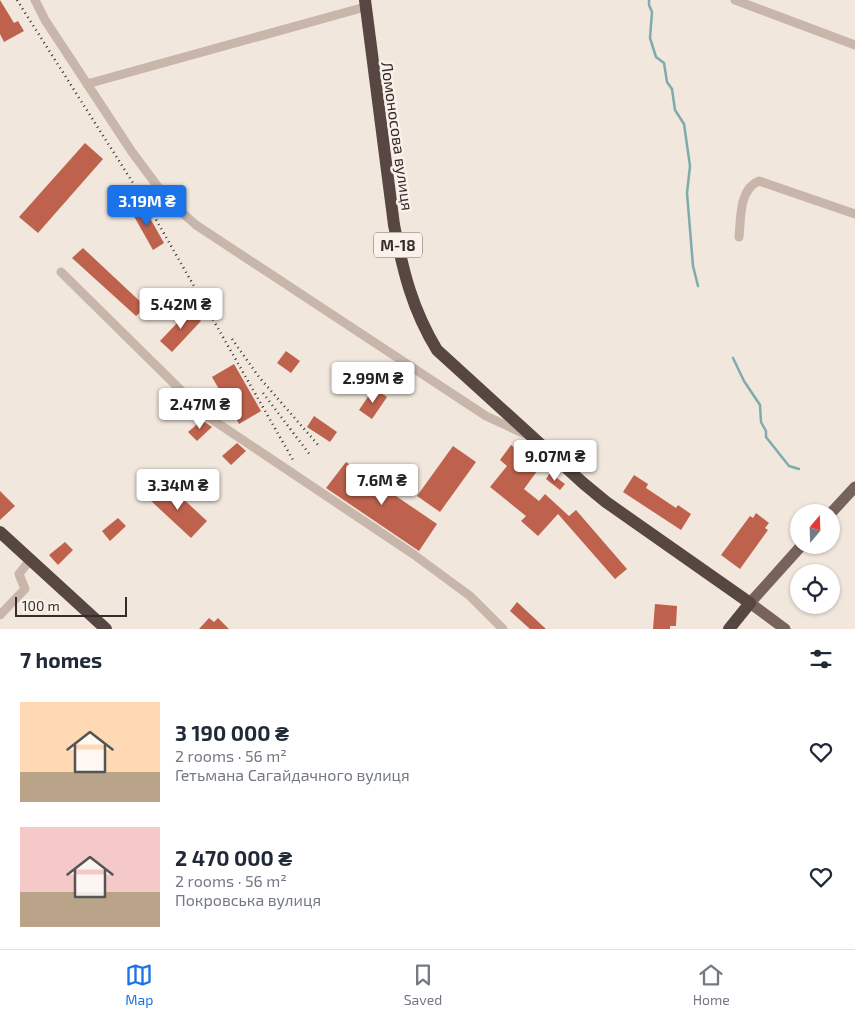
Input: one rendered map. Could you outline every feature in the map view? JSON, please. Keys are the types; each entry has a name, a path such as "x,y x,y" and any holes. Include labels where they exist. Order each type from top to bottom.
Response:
{"highway":[{"name":"Ломоносова вулиця","path":"365,3 394,225 403,267 422,325 437,350 531,437"},
{"name":"М-18","path":"531,437 606,502 750,603"},
{"path":"0,532 106,629"},
{"path":"729,629 750,603"}],"main road":[{"path":"839,504 855,487"},
{"path":"785,629 750,603 794,554"}],"street":[{"path":"35,0 45,20 132,152 167,198 196,225 486,416 531,437"},
{"path":"735,0 855,45"},
{"path":"762,9 766,0"},
{"path":"87,84 365,3"},
{"path":"739,237 744,195 751,184 759,181 855,214"},
{"path":"61,272 207,416 414,554 470,596 503,629"},
{"path":"0,615 25,589 19,574 30,560"}],"building":[{"path":"0,0 14,23 18,21 24,31 4,42 0,34"},
{"path":"85,143 103,159 38,233 19,217"},
{"path":"142,204 164,243 153,250 131,211"},
{"path":"83,248 146,307 136,316 72,258"},
{"path":"186,307 201,321 172,352 160,341 179,321 176,318"},
{"path":"286,351 300,361 291,373 277,363"},
{"path":"234,364 261,411 239,424 212,377"},
{"path":"374,388 387,397 372,419 359,410"},
{"path":"314,416 337,432 330,442 307,427"},
{"path":"202,420 212,427 197,441 188,432"},
{"path":"237,443 246,451 231,465 222,456"},
{"path":"511,445 540,467 524,489 539,501 545,494 569,516 576,510 627,569 615,579 558,514 538,536 521,521 526,516 490,487 507,466 500,460"},
{"path":"453,446 476,462 440,512 417,496"},
{"path":"346,462 437,524 419,551 326,488"},
{"path":"550,473 565,484 560,490 546,479"},
{"path":"634,475 648,484 646,488 676,508 678,505 691,514 681,530 623,492"},
{"path":"166,483 207,521 191,538 150,500"},
{"path":"0,491 15,506 0,520"},
{"path":"756,513 769,523 765,528 768,530 740,569 721,555 750,516 753,518"},
{"path":"118,518 126,526 110,541 102,531"},
{"path":"65,542 73,550 58,565 49,555"},
{"path":"517,602 546,629 530,629 510,611"},
{"path":"655,604 677,606 676,626 670,626 670,629 653,629"},
{"path":"209,618 214,622 218,618 229,629 199,629"}],"waterway":[{"path":"649,0 652,12 650,38 656,57 664,63 667,82 672,89 675,110 684,124 690,166 687,193 693,266 698,286"},
{"path":"733,358 744,381 760,405 761,422 766,431 766,437 789,466 799,469"}],"railway":[{"path":"17,0 154,216 293,460"},
{"path":"232,339 259,377 319,446"},
{"path":"263,393 310,455"}]}
